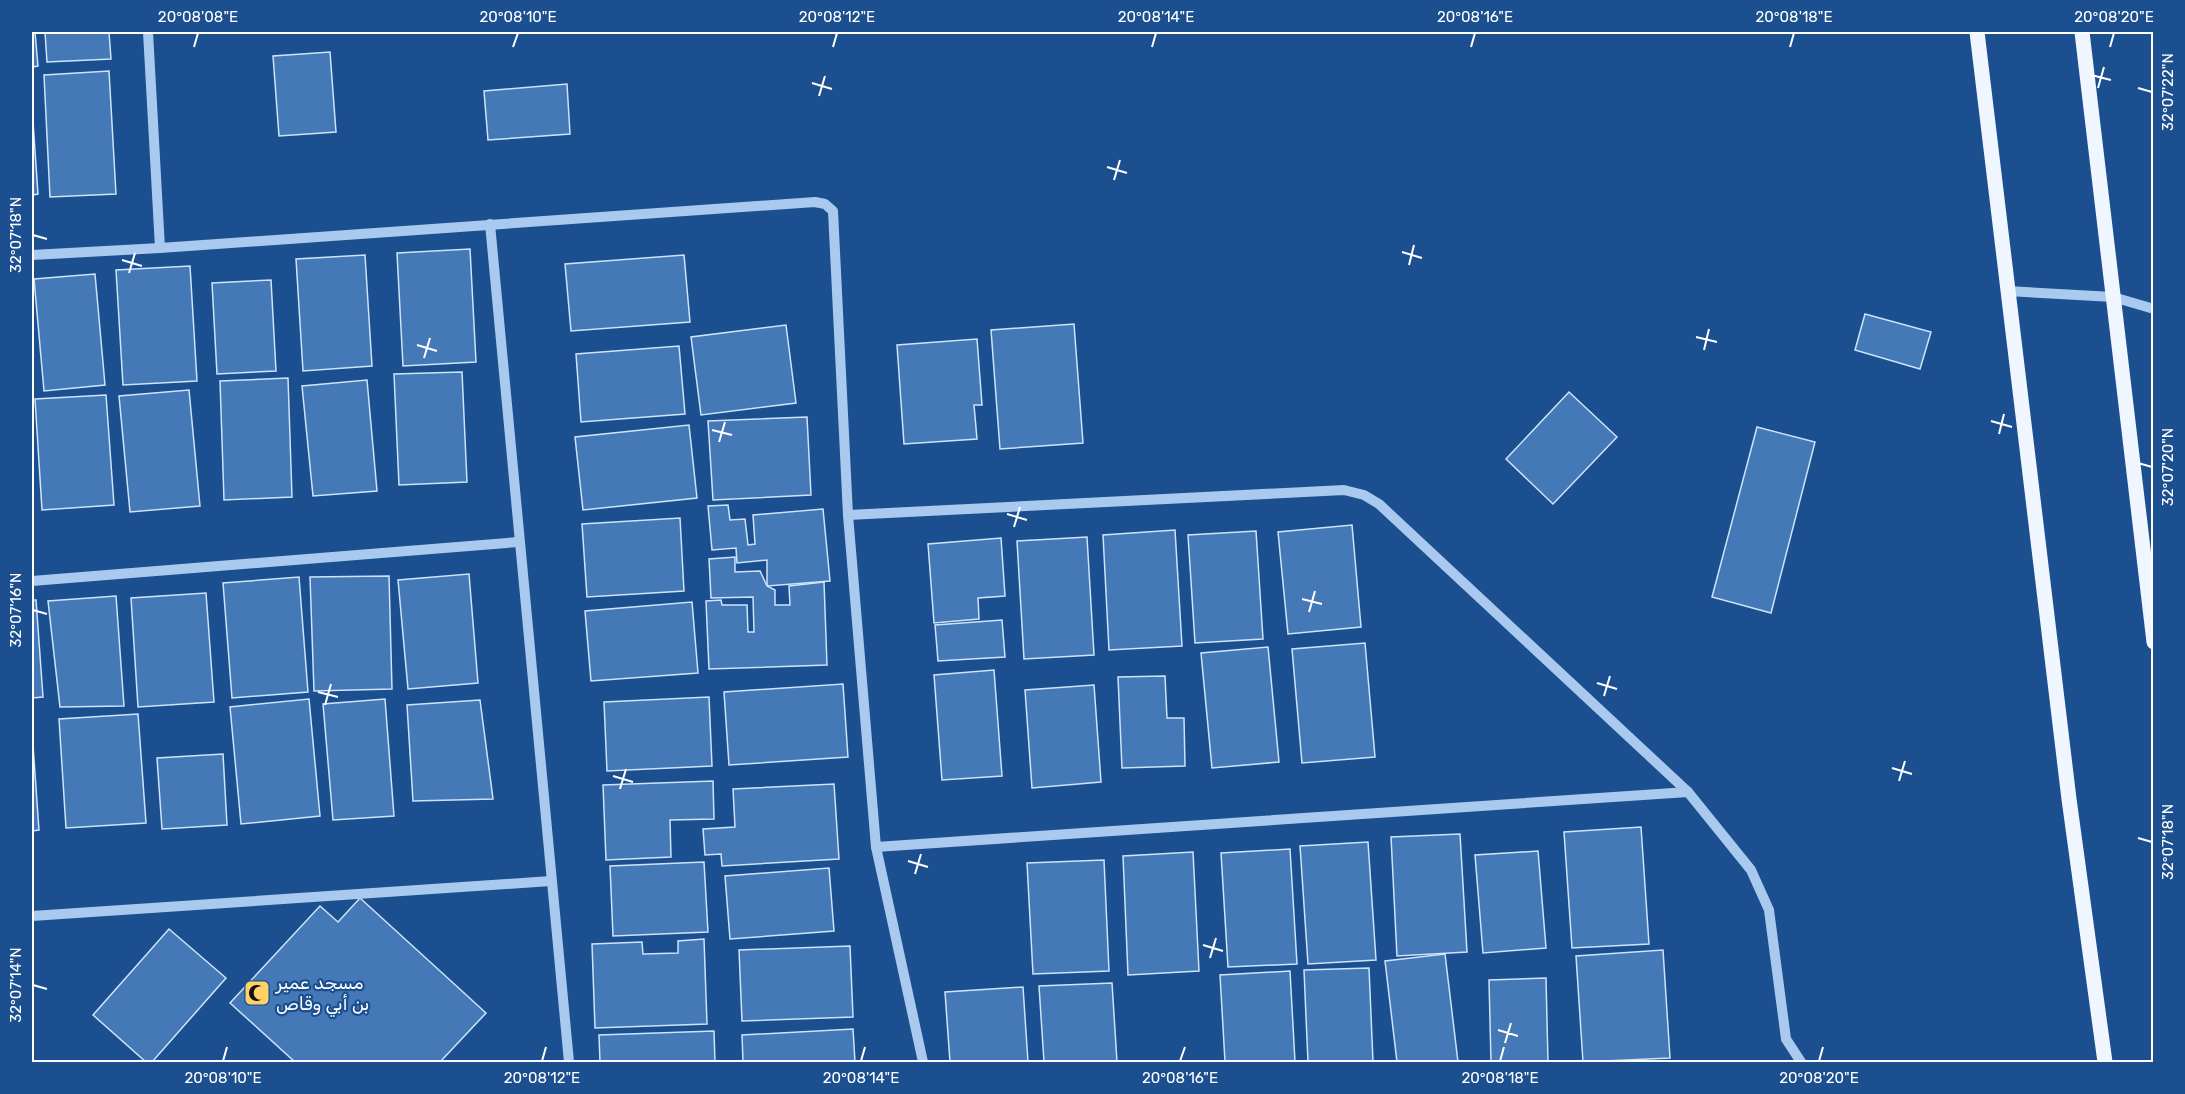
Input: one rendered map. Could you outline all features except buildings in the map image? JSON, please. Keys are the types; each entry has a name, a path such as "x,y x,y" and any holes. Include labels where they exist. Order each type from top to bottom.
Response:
{"main road":[{"path":"1977,32 2069,799 2105,1062"},
{"path":"2082,32 2154,642"}],"street":[{"path":"148,32 160,248"},
{"path":"32,255 815,202 825,204 833,211 848,515 876,847 923,1062"},
{"path":"490,224 518,542 569,1062"},
{"path":"2007,291 2113,297 2154,309"},
{"path":"848,515 1344,490 1364,495 1379,504 1688,792 1751,870 1769,910 1786,1039 1801,1062"},
{"path":"32,581 518,542"},
{"path":"876,847 1688,792"},
{"path":"32,916 551,881"}],"place":[{"name":"مسجد عمير بن أبي وقاص","path":"257,993"}]}
